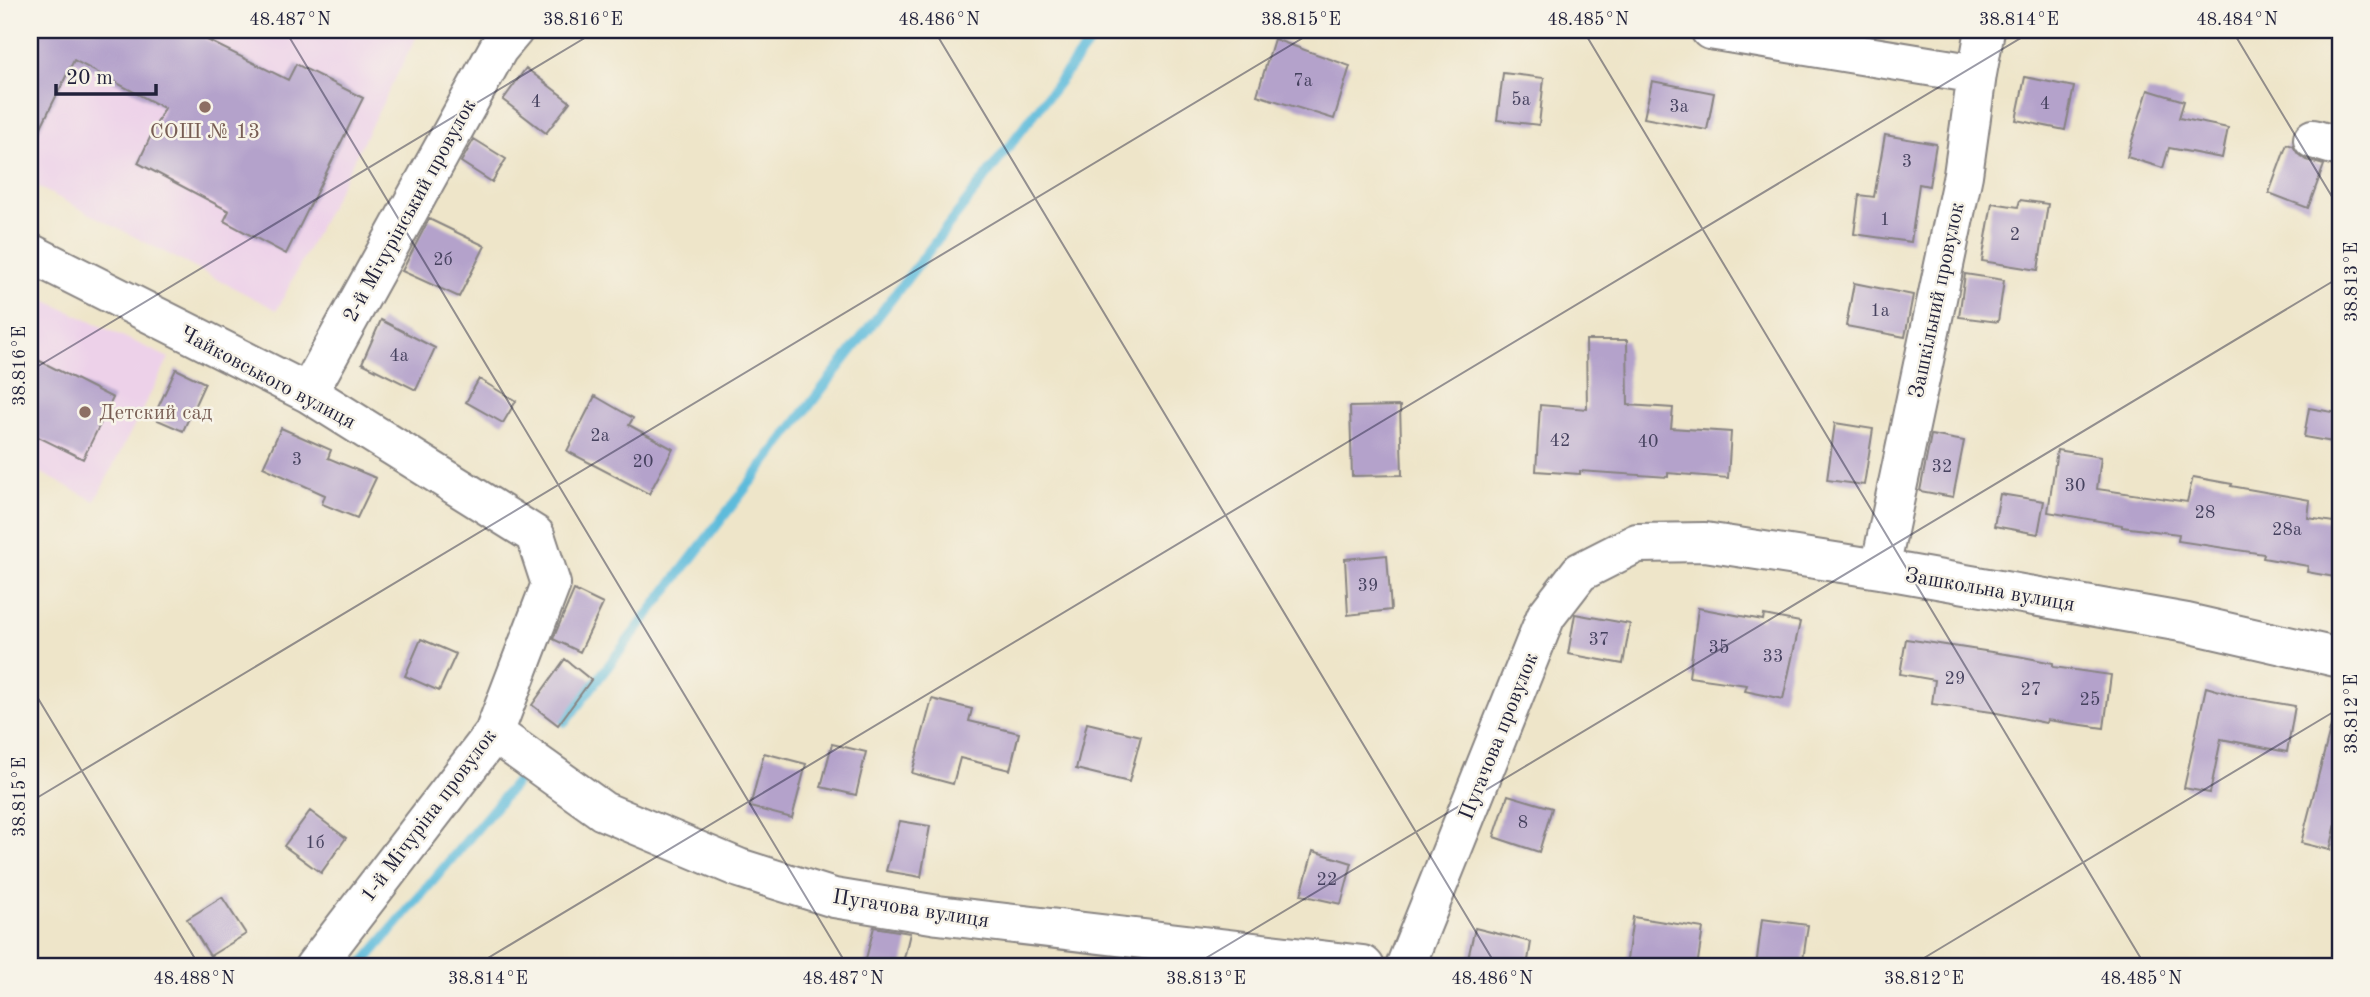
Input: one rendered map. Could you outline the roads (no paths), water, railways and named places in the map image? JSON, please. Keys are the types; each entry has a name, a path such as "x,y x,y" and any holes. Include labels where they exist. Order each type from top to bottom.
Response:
{"street":[{"name":"2-й Мічурінський провулок","path":"307,393 498,49 514,30"},
{"path":"1710,30 1977,74"},
{"name":"Зашкільний провулок","path":"1880,569 1964,175 1985,30"},
{"name":"Чайковського вулиця","path":"30,253 307,393 535,535"},
{"name":"1-й Мічуріна провулок","path":"314,967 494,733 551,584 535,535"},
{"name":"Зашкольна вулиця","path":"1637,543 1705,542 1880,569 2187,623 2340,658"},
{"name":"Пугачова провулок","path":"1405,967 1546,617 1580,572 1637,543"},
{"name":"Пугачова вулиця","path":"494,733 603,811 738,867 834,898 938,915 1365,967"}],"waterway":[{"path":"565,722 1099,30"},
{"path":"360,967 529,767"}],"place":[{"name":"СОШ № 13","path":"205,107"},
{"name":"Детский сад","path":"85,412"}]}
